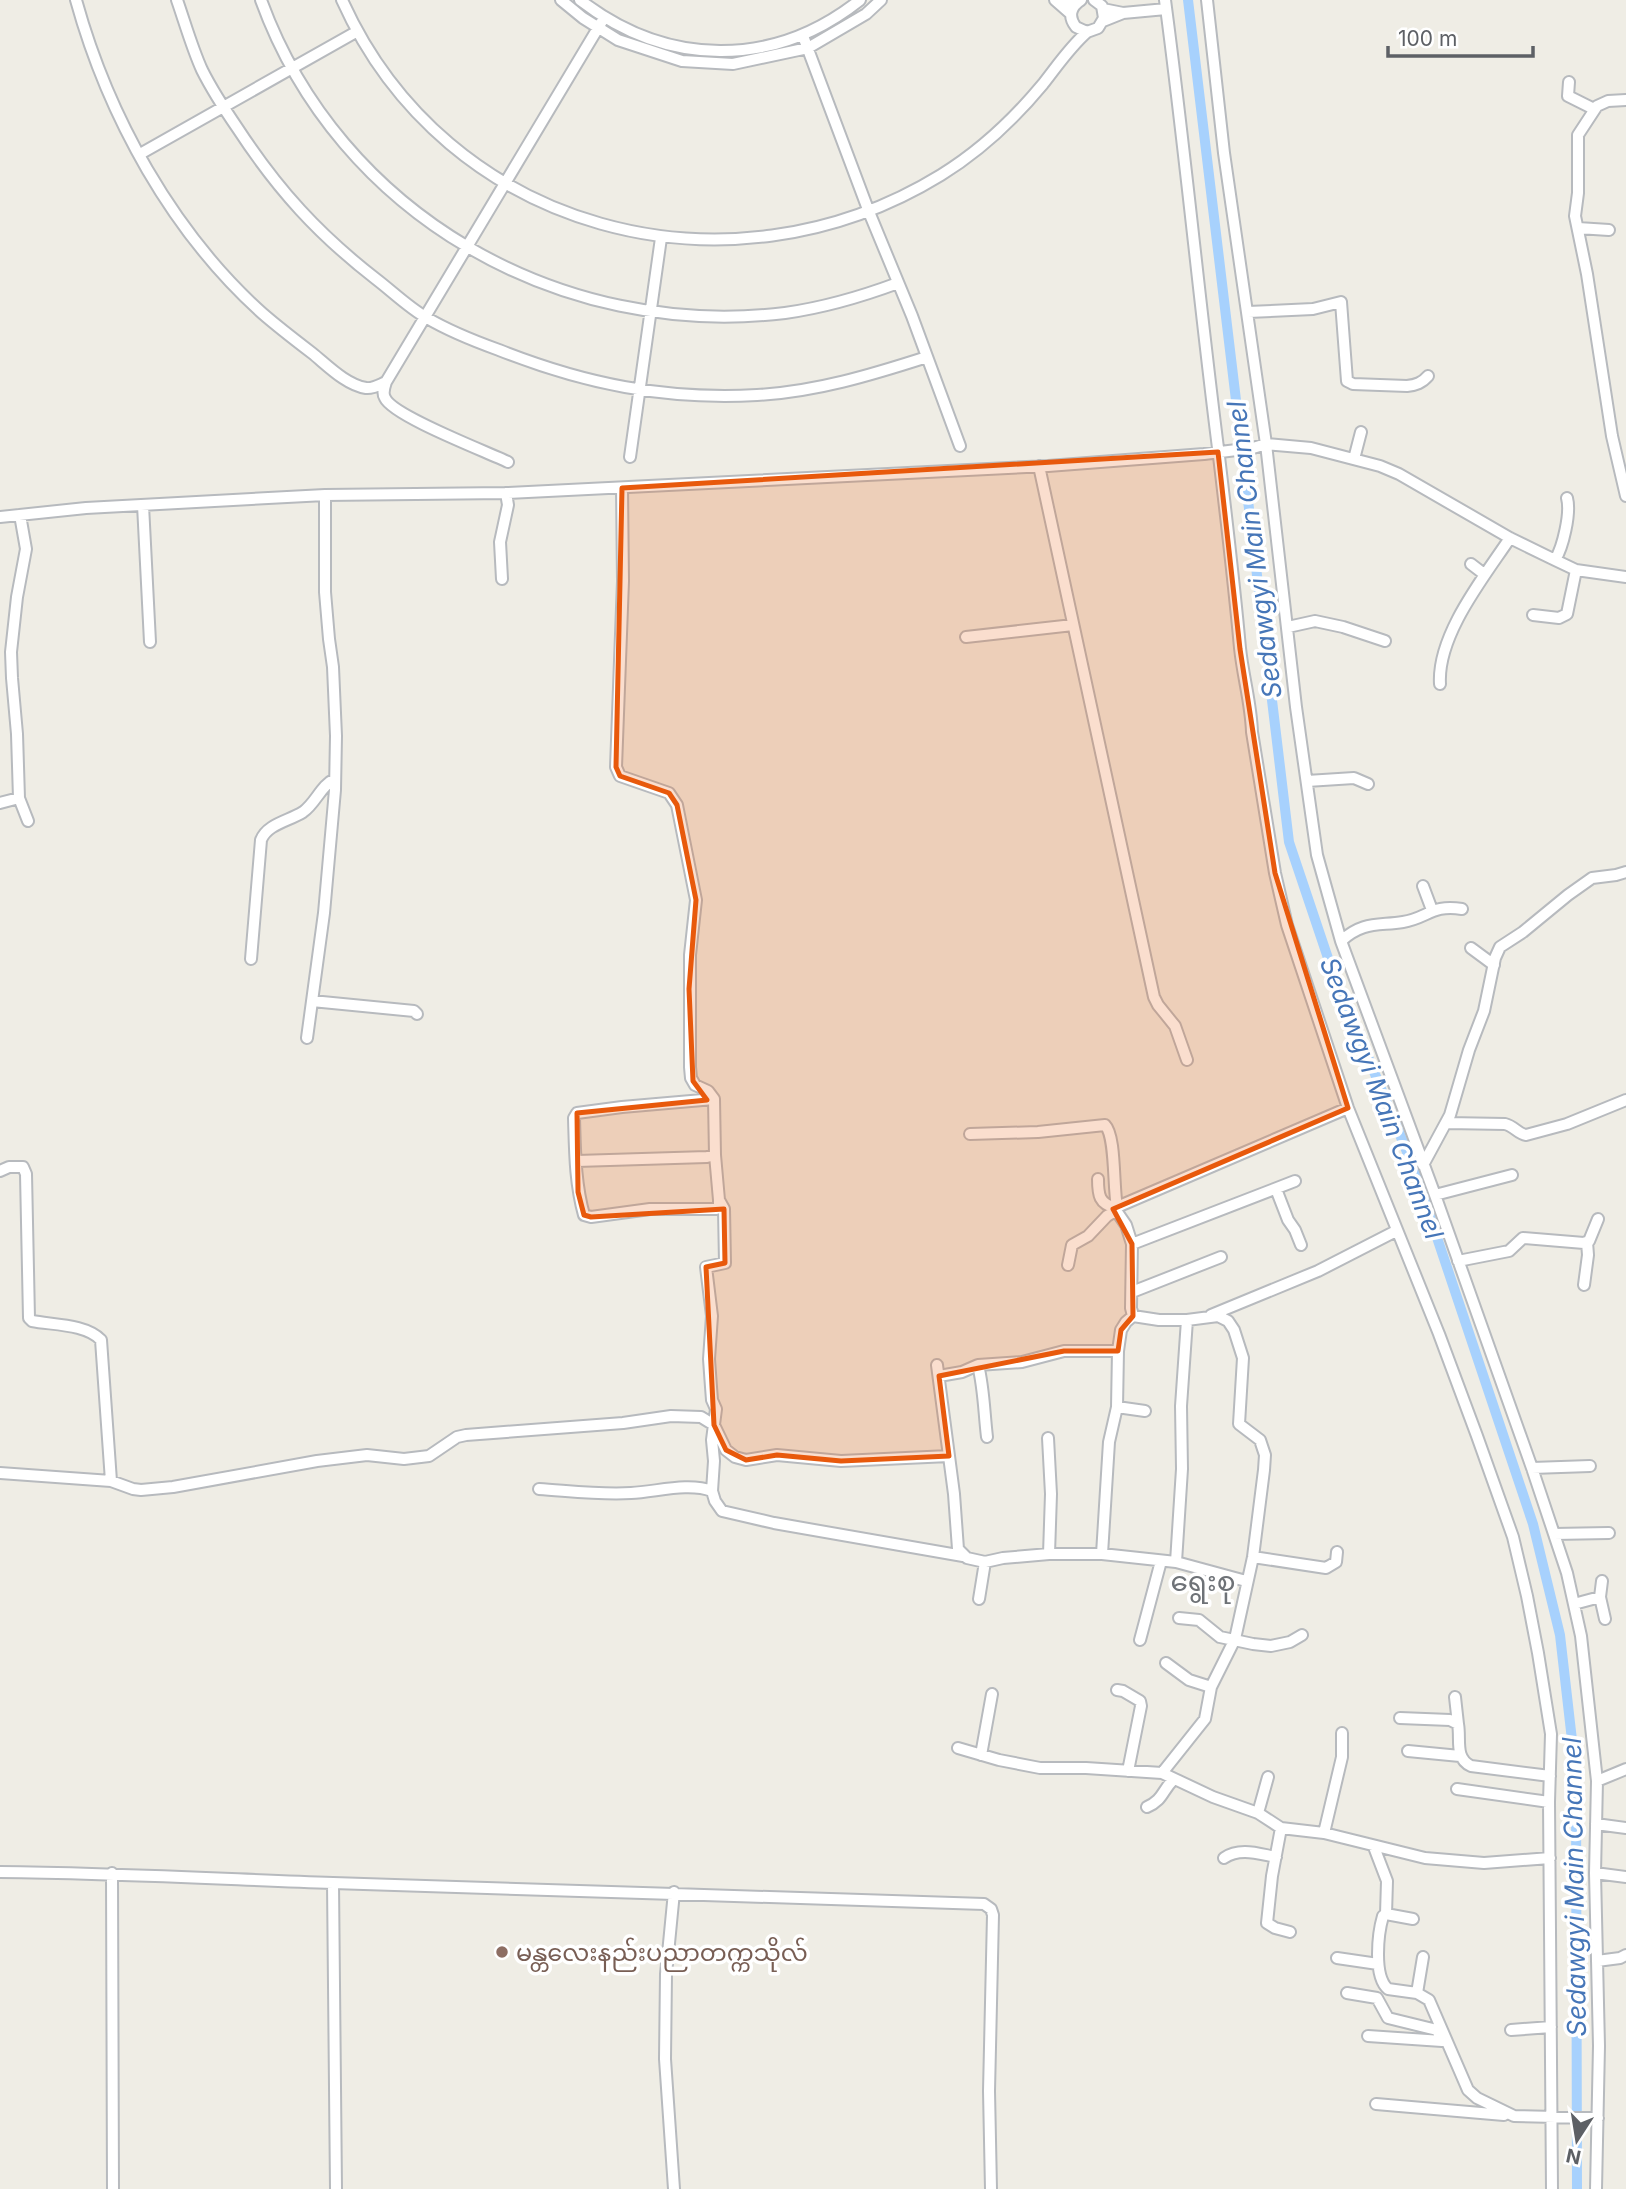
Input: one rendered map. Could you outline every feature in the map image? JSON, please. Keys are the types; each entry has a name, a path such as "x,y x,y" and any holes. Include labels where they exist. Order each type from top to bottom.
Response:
{"street":[{"path":"76,0 99,71 120,117 167,199 195,239 261,312 351,382 365,388 386,382"},
{"path":"177,0 202,69 226,111 281,190 348,258 425,317 454,332 537,365 590,381 656,393 700,396 758,395 816,388 927,357"},
{"path":"261,0 290,67 305,91 362,163 430,222 466,247 524,276 572,294 651,312 725,315 785,313 898,284"},
{"path":"342,0 356,32 404,98 432,129 505,183 577,217 661,238 715,241 800,233 885,206 942,175 990,139 1012,118 1045,82 1070,47 1087,32 1096,30 1103,15"},
{"path":"561,0 601,23 647,39 694,50 742,51 803,36 842,14 860,0"},
{"path":"580,0 618,40 682,61 733,64 808,48 866,14 881,0"},
{"path":"1054,0 1076,11 1087,32"},
{"path":"1094,0 1103,15"},
{"path":"1207,0 1224,153 1266,444 1296,707 1317,855 1341,941 1435,1195 1567,1573 1584,1660 1597,1781 1595,1873 1599,2009 1593,2118 1596,2189"},
{"path":"1103,15 1166,4 1190,195 1196,271 1223,452 1240,649 1252,711 1252,732 1275,873 1287,925 1348,1108 1444,1347 1513,1537 1538,1653 1551,1734 1551,2027 1557,2118 1552,2189"},
{"path":"1070,47 1076,11"},
{"path":"508,461 403,414 385,400 383,392 386,382 601,23"},
{"path":"140,154 356,32"},
{"path":"803,36 960,446"},
{"path":"1569,82 1568,96 1594,109"},
{"path":"1626,100 1603,102 1594,109 1578,135 1578,193 1575,216 1587,274 1612,436 1626,496"},
{"path":"1578,228 1609,230"},
{"path":"630,457 661,238"},
{"path":"1248,312 1313,309 1341,302 1347,381 1353,384 1416,385 1428,376"},
{"path":"1354,459 1361,432"},
{"path":"0,517 144,505 326,495 506,493 1040,467 1223,452 1266,444 1311,448 1399,474 1510,538 1576,570 1626,577"},
{"path":"1040,467 1154,998 1175,1026 1187,1060"},
{"path":"622,488 623,581 616,767 620,776 669,793 677,805 696,900 690,955 691,1078 714,1099 719,1208 650,1209 584,1215 578,1192 574,1118 577,1113 714,1099"},
{"path":"502,579 500,542 508,505 506,493"},
{"path":"307,1038 324,913 335,779 333,667 325,592 326,495"},
{"path":"1555,560 1559,553 1569,506 1567,498"},
{"path":"144,505 150,642"},
{"path":"20,515 26,549 11,652 13,702 18,734 19,798 28,821"},
{"path":"1440,684 1440,672 1453,630 1484,574 1510,538"},
{"path":"1471,564 1484,574"},
{"path":"1533,615 1559,618 1567,614 1576,570"},
{"path":"1288,627 1315,621 1385,641"},
{"path":"967,637 1073,625"},
{"path":"1307,781 1354,778 1368,784"},
{"path":"251,959 263,835 312,805 330,781 335,779"},
{"path":"0,803 19,798"},
{"path":"1423,1165 1447,1123 1468,1050 1485,1011 1500,947 1591,878 1626,872"},
{"path":"1423,886 1432,910"},
{"path":"1341,941 1350,933 1371,925 1403,922 1419,918 1432,910 1462,909"},
{"path":"1471,948 1494,965"},
{"path":"312,1001 414,1011 417,1014"},
{"path":"1447,1123 1505,1124 1526,1135 1567,1124 1626,1100"},
{"path":"1068,1265 1072,1245 1088,1236 1116,1208 1348,1108"},
{"path":"970,1134 1038,1132 1105,1125 1110,1132 1116,1208 1132,1244 1130,1308 1133,1316"},
{"path":"576,1161 715,1155"},
{"path":"0,1171 15,1166 23,1167 26,1174 29,1318 32,1321 84,1330 101,1340 111,1481"},
{"path":"1435,1195 1512,1175"},
{"path":"1098,1180 1101,1200 1107,1206 1116,1208"},
{"path":"1132,1244 1294,1181"},
{"path":"1276,1189 1301,1245"},
{"path":"719,1200 724,1209 724,1263 706,1268 712,1315 709,1359 712,1399 716,1409 713,1425 712,1491 722,1511 985,1562 1049,1554 1102,1555 1176,1562 1246,1581"},
{"path":"1458,1261 1509,1251 1523,1238 1587,1242 1590,1241 1598,1219"},
{"path":"1102,1555 1109,1442 1117,1407 1118,1351 1121,1330 1126,1322 1133,1316 1187,1320 1208,1316 1318,1270 1396,1231"},
{"path":"1584,1285 1589,1249 1587,1242"},
{"path":"1132,1292 1221,1258"},
{"path":"1163,1773 1205,1719 1211,1687 1235,1639 1253,1557 1265,1455 1260,1440 1239,1424 1243,1358 1234,1330 1223,1317 1208,1316"},
{"path":"1176,1562 1187,1320"},
{"path":"963,1556 958,1549 954,1494 938,1371 962,1372 978,1365 1022,1362 1064,1351 1118,1351"},
{"path":"978,1365 984,1387 984,1414 988,1437"},
{"path":"1117,1407 1145,1411"},
{"path":"0,1473 111,1481 141,1490 367,1455 404,1459 429,1456 457,1437 623,1423 671,1416 701,1417 713,1425 726,1450 735,1457 747,1460 777,1455 841,1461 949,1456"},
{"path":"1048,1438 1051,1494 1049,1554"},
{"path":"1532,1468 1590,1466"},
{"path":"539,1489 629,1493 686,1488 712,1491"},
{"path":"1554,1534 1609,1533"},
{"path":"1253,1557 1326,1568 1336,1562 1338,1552"},
{"path":"1140,1640 1161,1561"},
{"path":"979,1599 985,1562"},
{"path":"1602,1581 1600,1597 1605,1619"},
{"path":"1574,1604 1600,1597"},
{"path":"1180,1618 1199,1620 1220,1637 1253,1644 1271,1646 1290,1642 1302,1635"},
{"path":"1166,1662 1189,1680 1211,1687"},
{"path":"1117,1690 1136,1698 1141,1706 1128,1771"},
{"path":"981,1755 992,1694"},
{"path":"1455,1697 1460,1756 1464,1763 1550,1776"},
{"path":"1400,1718 1450,1720 1458,1724"},
{"path":"1324,1833 1342,1757 1342,1733"},
{"path":"958,1748 1040,1768 1163,1773 1173,1780 1258,1813 1281,1828 1324,1833 1425,1858 1484,1863 1550,1858"},
{"path":"1408,1751 1460,1756"},
{"path":"1597,1781 1626,1769"},
{"path":"1258,1813 1268,1777"},
{"path":"1147,1807 1157,1803 1173,1780"},
{"path":"1457,1789 1549,1802"},
{"path":"1596,1824 1626,1828"},
{"path":"1281,1828 1267,1923 1290,1932"},
{"path":"1374,1847 1387,1881 1386,1914 1381,1923 1378,1964 1381,1980 1388,1989 1417,1993 1429,2000 1446,2046"},
{"path":"1224,1858 1231,1853 1249,1852 1276,1857"},
{"path":"0,1872 984,1904 992,1909 993,1915 989,2091 991,2189"},
{"path":"1595,1873 1626,1877"},
{"path":"112,1874 113,2189"},
{"path":"333,1883 336,2189"},
{"path":"674,1892 666,1975 665,2059 674,2189"},
{"path":"1386,1914 1413,1919"},
{"path":"1597,1961 1626,1955"},
{"path":"1417,1993 1423,1957"},
{"path":"1337,1958 1378,1964"},
{"path":"1348,1993 1377,1998 1388,2018 1437,2031 1468,2090 1476,2098 1514,2116"},
{"path":"1511,2030 1551,2027"},
{"path":"1368,2036 1446,2046"},
{"path":"1376,2104 1514,2116 1593,2118"}],"highlighted area":[{"path":"1218,452 1240,649 1275,873 1348,1108 1113,1209 1132,1244 1133,1316 1121,1330 1118,1351 1064,1351 939,1376 949,1456 841,1461 777,1455 746,1460 726,1450 714,1425 706,1267 725,1263 724,1209 591,1217 584,1215 578,1192 577,1113 707,1100 693,1081 689,989 696,900 677,805 669,793 620,776 616,767 622,488"}],"waterway":[{"name":"Sedawgyi Main Channel","path":"1188,0 1289,842 1331,967 1414,1169 1533,1524 1560,1635 1576,1775 1577,2189"}],"place":[{"name":"မန္တလေးနည်းပညာတက္ကသိုလ်","path":"502,1952"}],"district":[{"name":"ရွေးစု","path":"1203,1581"}]}
